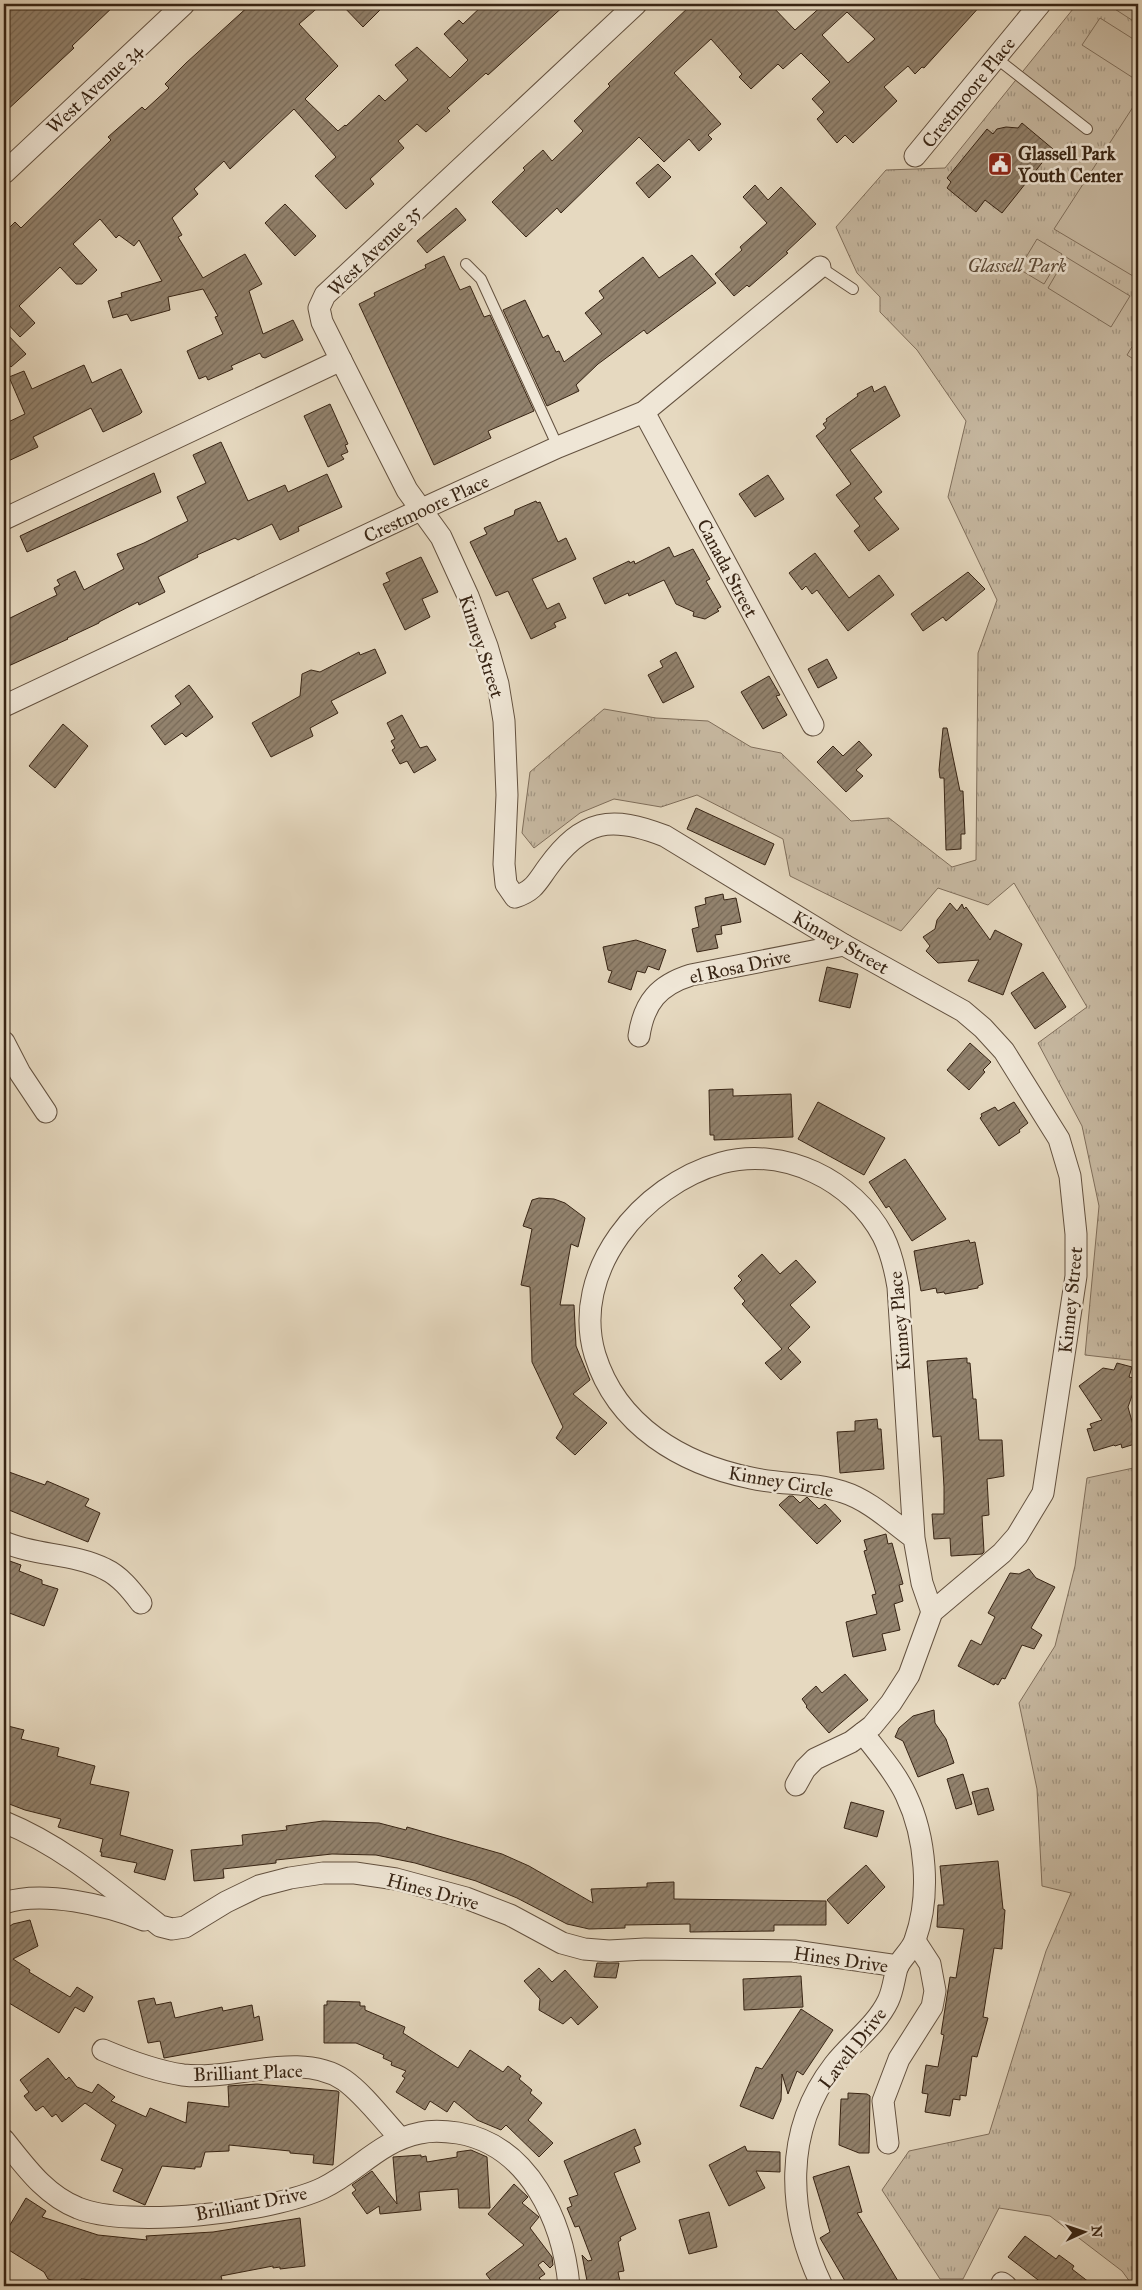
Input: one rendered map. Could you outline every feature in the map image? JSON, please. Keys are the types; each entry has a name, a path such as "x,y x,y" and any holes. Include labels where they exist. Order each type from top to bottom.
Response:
{"street":[{"name":"West Avenue 34","path":"4,173 184,4"},
{"name":"West Avenue 35","path":"342,360 322,322 319,308 325,295 636,4"},
{"name":"Crestmoore Place","path":"915,156 1040,4"},
{"name":"Crestmoore Place","path":"4,706 420,510 558,447 644,412 820,266"},
{"name":"Kinney Street","path":"342,360 408,490 420,510 441,537 468,596 487,646 498,684 507,756 504,864 506,884 515,897 528,892 558,853 574,837 594,826 616,823 639,826 665,836 844,944 963,1011 983,1028 1004,1051 1059,1139 1070,1176 1076,1234 1076,1276 1043,1493 1017,1536 1002,1553 932,1612 908,1675 891,1703 863,1733"},
{"path":"4,519 342,360"},
{"name":"Canada Street","path":"644,412 813,725"},
{"name":"el Rosa Drive","path":"639,1036 641,1019 648,1004 659,991 676,980 691,975 844,944"},
{"path":"4,1042 20,1073 46,1112"},
{"name":"Kinney Place","path":"601,1268 612,1245 625,1227 642,1209 677,1182 702,1169 723,1162 748,1159 773,1160 800,1166 825,1177 847,1192 868,1213 883,1237 893,1262 896,1279 914,1538 922,1583 932,1612"},
{"name":"Kinney Circle","path":"601,1268 593,1294 591,1316 595,1353 605,1382 619,1405 638,1426 658,1441 685,1456 721,1471 752,1479 819,1485 846,1492 914,1538"},
{"path":"4,1542 45,1554 83,1560 106,1570 126,1584 141,1603"},
{"path":"796,1785 805,1769 815,1759 851,1742 863,1733"},
{"name":"Lavell Drive","path":"822,2286 812,2267 801,2233 796,2203 795,2172 800,2139 818,2091 834,2065 868,2028 888,2001 898,1966 915,1941 922,1910 924,1878 921,1847 915,1817 906,1794 863,1733"},
{"path":"4,1822 28,1832 59,1849 160,1926"},
{"name":"Hines Drive","path":"160,1926 172,1929 185,1927 226,1902 259,1886 290,1878 323,1873 355,1873 396,1879 466,1898 510,1915 562,1943 584,1949 609,1951 645,1949 794,1951 898,1966"},
{"path":"4,1904 12,1900 43,1899 85,1903 126,1913 160,1926"},
{"path":"888,2143 883,2101 899,2059 932,2007 935,1991 930,1964 915,1941"},
{"name":"Brilliant Place","path":"103,2050 148,2068 183,2075 215,2076 276,2067 305,2068 330,2073 344,2080 353,2088 400,2138"},
{"name":"Brilliant Drive","path":"4,2140 35,2179 56,2196 77,2208 101,2216 120,2217 198,2214 237,2210 295,2199 345,2176 379,2149 400,2138 422,2132 445,2131 471,2135 496,2146 514,2160 530,2178 560,2235 567,2266 569,2286"}],"lane":[{"path":"996,58 1087,129"},
{"path":"466,264 481,279 558,447"},
{"path":"820,266 853,289"}],"green space":[{"name":"Glassell Park","path":"1077,4 1138,4 1138,1361 1085,1355 1099,1206 1082,1126 1038,1043 1087,1007 1014,883 988,905 938,888 901,931 790,876 783,839 697,795 661,807 614,799 580,813 534,848 522,833 530,772 604,709 656,718 708,721 751,747 781,753 851,821 889,818 952,867 976,860 978,653 997,600 948,497 966,421 917,350 880,312 880,297 857,273 836,227 886,170 945,168"},
{"path":"1107,4 1138,4 1138,24"},
{"path":"1100,18 1138,42 1138,81 1082,45"},
{"path":"1133,107 1138,110 1138,279 1054,229"},
{"path":"1037,239 1062,254 1044,284 1019,269"},
{"path":"1066,257 1130,296 1111,327 1048,288"},
{"path":"1138,337 1138,362 1127,355"},
{"path":"1138,1467 1138,2286 1133,2286 1122,2271 1050,2216 999,2208 963,2279 940,2279 882,2190 909,2151 989,2134 1046,1951 1071,1893 1042,1886 1037,1789 1019,1703 1055,1646 1075,1566 1087,1478"}],"building":[{"path":"4,4 116,4 72,46 74,48 4,113"},
{"path":"251,4 322,4 299,24 338,66 305,99 338,131 346,126 379,95 385,101 408,80 395,65 417,47 450,78 468,60 444,34 459,20 463,24 484,4 566,4 488,75 486,73 447,108 450,111 426,132 417,124 398,141 404,148 370,179 374,184 346,209 315,176 336,157 294,109 230,169 224,161 194,189 198,194 172,218 182,235 178,237 203,278 245,254 262,284 249,291 263,334 293,320 303,340 265,358 260,353 231,366 233,369 208,380 206,376 199,379 187,351 223,334 215,317 218,316 203,289 168,297 170,310 131,321 127,314 113,318 108,301 122,297 121,293 162,281 139,240 134,246 119,235 116,238 100,219 73,244 97,270 82,284 76,284 60,267 19,306 35,323 20,337 4,320 4,233 15,222 21,228 111,140 108,137 142,107 145,110 169,88 165,84"},
{"path":"341,4 386,4 363,27"},
{"path":"692,4 770,4 795,30 824,4 982,4 924,68 922,67 915,74 908,66 884,87 897,101 853,143 845,135 837,143 817,119 824,112 812,99 830,82 801,53 783,69 778,64 751,89 739,77 742,74 711,39 674,73 721,124 708,135 712,139 699,151 689,139 664,162 639,137 561,213 557,208 526,237 492,202 525,170 523,168 543,150 552,161 583,131 574,121 610,86 608,84","holes":["847,12 875,39 848,63 822,35"]},
{"name":"Glassell Park Youth Center","path":"1022,123 1053,149 1002,213 985,200 976,212 947,188 951,182 947,178 987,129 993,134 997,129 1006,127 1018,128"},
{"path":"658,164 671,177 649,198 636,183"},
{"path":"755,185 768,200 781,187 816,224 786,252 788,253 749,287 747,285 734,296 715,274 742,250 740,247 767,223 743,197"},
{"path":"285,204 316,236 295,256 265,223"},
{"path":"456,208 466,220 427,253 417,241"},
{"path":"692,255 716,283 647,334 644,330 598,364 576,385 579,391 547,406 503,310 525,300 543,338 548,335 556,352 559,351 564,362 602,334 585,313 604,298 599,291 643,257 659,278"},
{"path":"444,256 460,290 470,286 484,317 490,315 534,411 488,431 491,438 434,465 359,304 375,296 374,293 426,268 425,265"},
{"path":"4,331 26,354 11,367 4,359"},
{"path":"84,365 92,383 121,369 142,412 103,432 91,408 33,437 38,447 4,463 4,424 25,414 9,377 24,371 32,389"},
{"path":"872,386 874,392 885,386 900,416 850,450 882,492 874,498 899,529 869,551 854,531 860,526 836,495 851,484 816,436 826,428 823,424 827,421 826,419 858,396 857,394"},
{"path":"330,404 348,444 345,445 348,452 341,455 344,459 328,467 304,416"},
{"path":"221,442 248,501 285,485 288,492 327,474 342,507 298,527 299,531 280,540 272,524 238,540 235,538 197,555 198,557 158,577 165,592 139,605 138,602 68,639 4,668 4,637 9,634 4,621 57,595 54,588 60,585 57,580 75,571 84,590 124,569 117,554 188,521 177,497 206,483 193,455"},
{"path":"154,473 161,492 27,552 20,536"},
{"path":"768,475 784,499 755,517 739,494"},
{"path":"536,501 537,503 540,502 558,542 566,538 576,559 532,579 547,609 559,603 566,618 554,623 556,627 531,639 508,591 496,596 470,542 487,534 484,528 514,515 515,510"},
{"path":"669,547 674,557 693,549 710,579 706,581 721,607 717,609 719,611 705,619 693,616 694,612 676,604 664,580 629,596 628,593 605,604 593,578 629,561 630,563 634,561 635,564"},
{"path":"815,553 849,598 879,575 894,595 848,631 817,590 812,594 806,586 802,590 789,573"},
{"path":"421,557 438,592 422,599 430,617 405,630 383,584 390,581 386,573"},
{"path":"968,572 985,589 946,621 943,617 923,631 911,614"},
{"path":"375,649 386,673 331,701 338,713 310,728 313,736 271,757 252,723 300,696 302,674 311,670 320,672 359,652 360,655"},
{"path":"676,652 694,687 663,703 648,675 663,667 660,661"},
{"path":"827,659 837,678 818,688 808,669"},
{"path":"769,676 780,695 776,696 787,715 763,729 741,692"},
{"path":"189,685 213,717 186,737 182,733 165,745 151,726 181,704 175,696"},
{"path":"402,715 420,748 427,746 436,760 414,773 407,761 400,764 392,750 395,748 391,741 395,739 387,723"},
{"path":"63,724 88,746 55,788 29,766"},
{"path":"943,728 947,728 960,791 963,791 965,834 961,834 961,849 946,850 944,778 940,778 939,770"},
{"path":"859,741 872,755 856,770 863,776 846,792 817,762 833,746 843,756"},
{"path":"696,808 774,844 765,865 687,829"},
{"path":"723,894 724,900 736,898 741,922 721,926 722,934 715,935 718,948 697,952 692,929 699,927 695,907 706,904 705,898"},
{"path":"950,903 957,911 962,904 964,909 966,907 990,940 995,930 1022,944 1003,995 968,981 979,960 938,963 926,951 930,946 923,937 935,929 937,920"},
{"path":"636,940 666,950 659,970 648,966 645,973 637,971 631,990 608,982 612,971 608,970 603,947"},
{"path":"827,967 858,974 850,1008 819,1001"},
{"path":"1043,972 1066,1007 1035,1029 1011,993"},
{"path":"970,1043 991,1062 969,1090 947,1070"},
{"path":"733,1089 733,1096 791,1094 793,1137 714,1140 714,1135 710,1135 709,1090"},
{"path":"818,1102 885,1138 864,1175 798,1139"},
{"path":"1014,1102 1028,1123 1019,1130 1020,1132 999,1146 980,1118 981,1114 995,1107 998,1111"},
{"path":"905,1159 946,1219 912,1241 889,1206 886,1208 869,1182"},
{"path":"539,1198 554,1199 565,1203 585,1218 578,1247 571,1244 560,1305 574,1305 576,1346 590,1380 573,1394 607,1423 575,1455 556,1438 563,1427 532,1362 530,1287 521,1285 532,1229 523,1226 532,1200"},
{"path":"969,1240 970,1243 975,1242 983,1284 978,1286 978,1288 945,1294 944,1292 937,1293 936,1288 921,1291 914,1251"},
{"path":"762,1254 780,1274 796,1260 816,1282 790,1305 810,1327 788,1348 801,1362 781,1380 765,1363 782,1349 742,1304 745,1301 734,1288 742,1280 738,1276"},
{"path":"967,1358 967,1363 970,1363 973,1399 976,1399 979,1440 1002,1440 1004,1476 987,1479 989,1515 982,1516 984,1552 982,1554 951,1556 950,1538 934,1539 932,1514 944,1514 944,1487 941,1436 933,1437 927,1361"},
{"path":"1117,1363 1132,1367 1129,1377 1138,1379 1128,1407 1138,1443 1122,1448 1121,1444 1114,1445 1094,1451 1087,1429 1092,1428 1090,1424 1102,1420 1079,1386 1103,1368 1114,1370"},
{"path":"877,1419 878,1429 881,1429 884,1469 840,1473 837,1432 855,1431 855,1421"},
{"path":"9,1472 45,1485 47,1481 89,1499 85,1506 100,1513 88,1542 4,1508 4,1485"},
{"path":"789,1496 793,1496 800,1503 807,1497 819,1509 825,1504 841,1521 817,1544 779,1505"},
{"path":"886,1534 888,1544 892,1543 903,1584 899,1585 903,1601 894,1604 900,1630 882,1634 886,1650 853,1657 846,1622 877,1614 872,1595 876,1594 864,1551 867,1550 864,1540"},
{"path":"4,1559 21,1565 19,1571 42,1580 42,1584 58,1589 44,1626 4,1611"},
{"path":"1029,1569 1036,1578 1055,1587 1031,1628 1042,1635 1034,1649 1022,1645 1005,1679 1002,1678 998,1685 995,1683 994,1685 958,1666 971,1640 981,1645 995,1617 988,1613 1010,1573 1019,1574"},
{"path":"845,1674 868,1700 829,1733 806,1707 802,1699 816,1686 822,1693"},
{"path":"934,1710 935,1723 946,1739 954,1763 918,1777 903,1741 895,1737 899,1728 913,1716"},
{"path":"4,1725 24,1730 21,1739 59,1748 57,1756 95,1766 90,1784 129,1792 120,1835 173,1850 165,1880 134,1872 137,1863 101,1856 103,1839 58,1827 61,1819 25,1810 4,1802"},
{"path":"963,1774 972,1804 956,1809 947,1779"},
{"path":"988,1788 994,1810 978,1815 972,1792"},
{"path":"851,1802 884,1811 877,1837 844,1828"},
{"path":"323,1821 379,1823 406,1830 407,1827 502,1854 529,1866 593,1903 591,1889 647,1887 647,1883 674,1882 674,1899 826,1901 826,1925 774,1925 774,1931 690,1932 690,1924 625,1925 625,1928 589,1929 567,1924 517,1898 476,1881 415,1863 376,1855 332,1854 276,1860 276,1863 223,1869 224,1878 194,1881 191,1850 243,1845 242,1835 287,1830 286,1826"},
{"path":"998,1861 1003,1909 1005,1910 1002,1949 994,1948 983,2017 988,2018 977,2057 972,2056 966,2096 960,2095 960,2100 953,2099 950,2116 925,2112 928,2094 922,2093 926,2065 938,2067 944,2035 941,2034 950,1977 956,1978 964,1929 937,1927 938,1905 944,1905 940,1866"},
{"path":"866,1865 885,1887 848,1924 827,1900"},
{"path":"30,1920 38,1946 13,1959 30,1970 29,1972 70,1997 77,1987 93,1997 84,2012 75,2007 59,2033 4,2000 4,1930 13,1924"},
{"path":"597,1963 619,1963 616,1978 594,1977"},
{"path":"539,1968 552,1982 565,1970 598,2007 578,2025 571,2017 563,2024 539,2010 540,1999 524,1981"},
{"path":"801,1976 803,2007 744,2010 743,1979"},
{"path":"154,1998 156,2005 171,2002 175,2018 222,2007 223,2011 252,2005 254,2018 259,2016 263,2040 164,2058 160,2041 148,2043 138,2001"},
{"path":"327,2001 360,2002 360,2006 365,2006 365,2010 405,2027 403,2033 458,2068 470,2050 503,2072 508,2066 521,2076 519,2079 532,2090 530,2093 542,2103 528,2120 553,2143 539,2157 506,2125 501,2130 477,2120 454,2101 447,2112 430,2101 425,2110 396,2092 405,2078 402,2076 406,2071 391,2065 392,2062 383,2058 384,2055 356,2043 324,2043 324,2005 327,2005"},
{"path":"801,2009 833,2030 803,2075 797,2071 788,2094 782,2074 781,2100 773,2119 740,2106 756,2067 762,2069"},
{"path":"48,2058 66,2080 69,2077 77,2087 92,2093 98,2084 115,2097 111,2101 146,2117 150,2108 186,2123 188,2102 229,2107 228,2086 257,2084 337,2091 339,2092 333,2165 313,2163 314,2155 229,2145 229,2151 205,2152 201,2167 195,2167 195,2169 162,2166 145,2205 113,2191 123,2169 101,2160 116,2125 85,2103 62,2122 56,2114 52,2117 43,2106 36,2111 24,2096 29,2092 20,2080"},
{"path":"848,2093 867,2094 870,2096 869,2153 859,2153 839,2145 841,2099 848,2099"},
{"path":"635,2129 641,2144 634,2147 640,2162 614,2173 636,2229 620,2237 621,2240 618,2242 624,2271 618,2272 621,2286 588,2286 582,2255 588,2261 592,2260 579,2226 575,2227 567,2208 572,2206 569,2198 578,2195 564,2161"},
{"path":"745,2146 747,2151 780,2152 780,2172 756,2171 765,2188 729,2206 709,2165"},
{"path":"471,2150 487,2157 490,2208 459,2208 458,2189 419,2192 421,2210 380,2214 379,2206 367,2214 352,2193 356,2190 352,2185 372,2171 397,2204 393,2157 421,2155 421,2157 426,2156 427,2162 457,2157 457,2152"},
{"path":"849,2166 862,2212 857,2213 901,2286 848,2286 820,2238 830,2232 813,2177"},
{"path":"514,2184 528,2197 522,2203 539,2217 530,2228 552,2257 553,2265 550,2268 543,2261 538,2265 545,2274 539,2278 546,2286 495,2286 486,2274 524,2245 488,2214"},
{"path":"26,2198 46,2211 42,2217 98,2235 147,2240 146,2236 213,2232 300,2218 305,2266 280,2269 280,2267 273,2268 273,2266 221,2276 222,2280 195,2284 195,2280 136,2284 81,2279 80,2284 73,2286 48,2279 44,2272 4,2247 4,2235"},
{"path":"709,2212 717,2247 689,2254 679,2220"},
{"path":"1025,2236 1056,2259 1059,2255 1074,2266 1072,2269 1094,2286 1046,2286 1008,2257"}],"place":[{"name":"Glassell Park Youth Center","path":"1000,164"}]}
